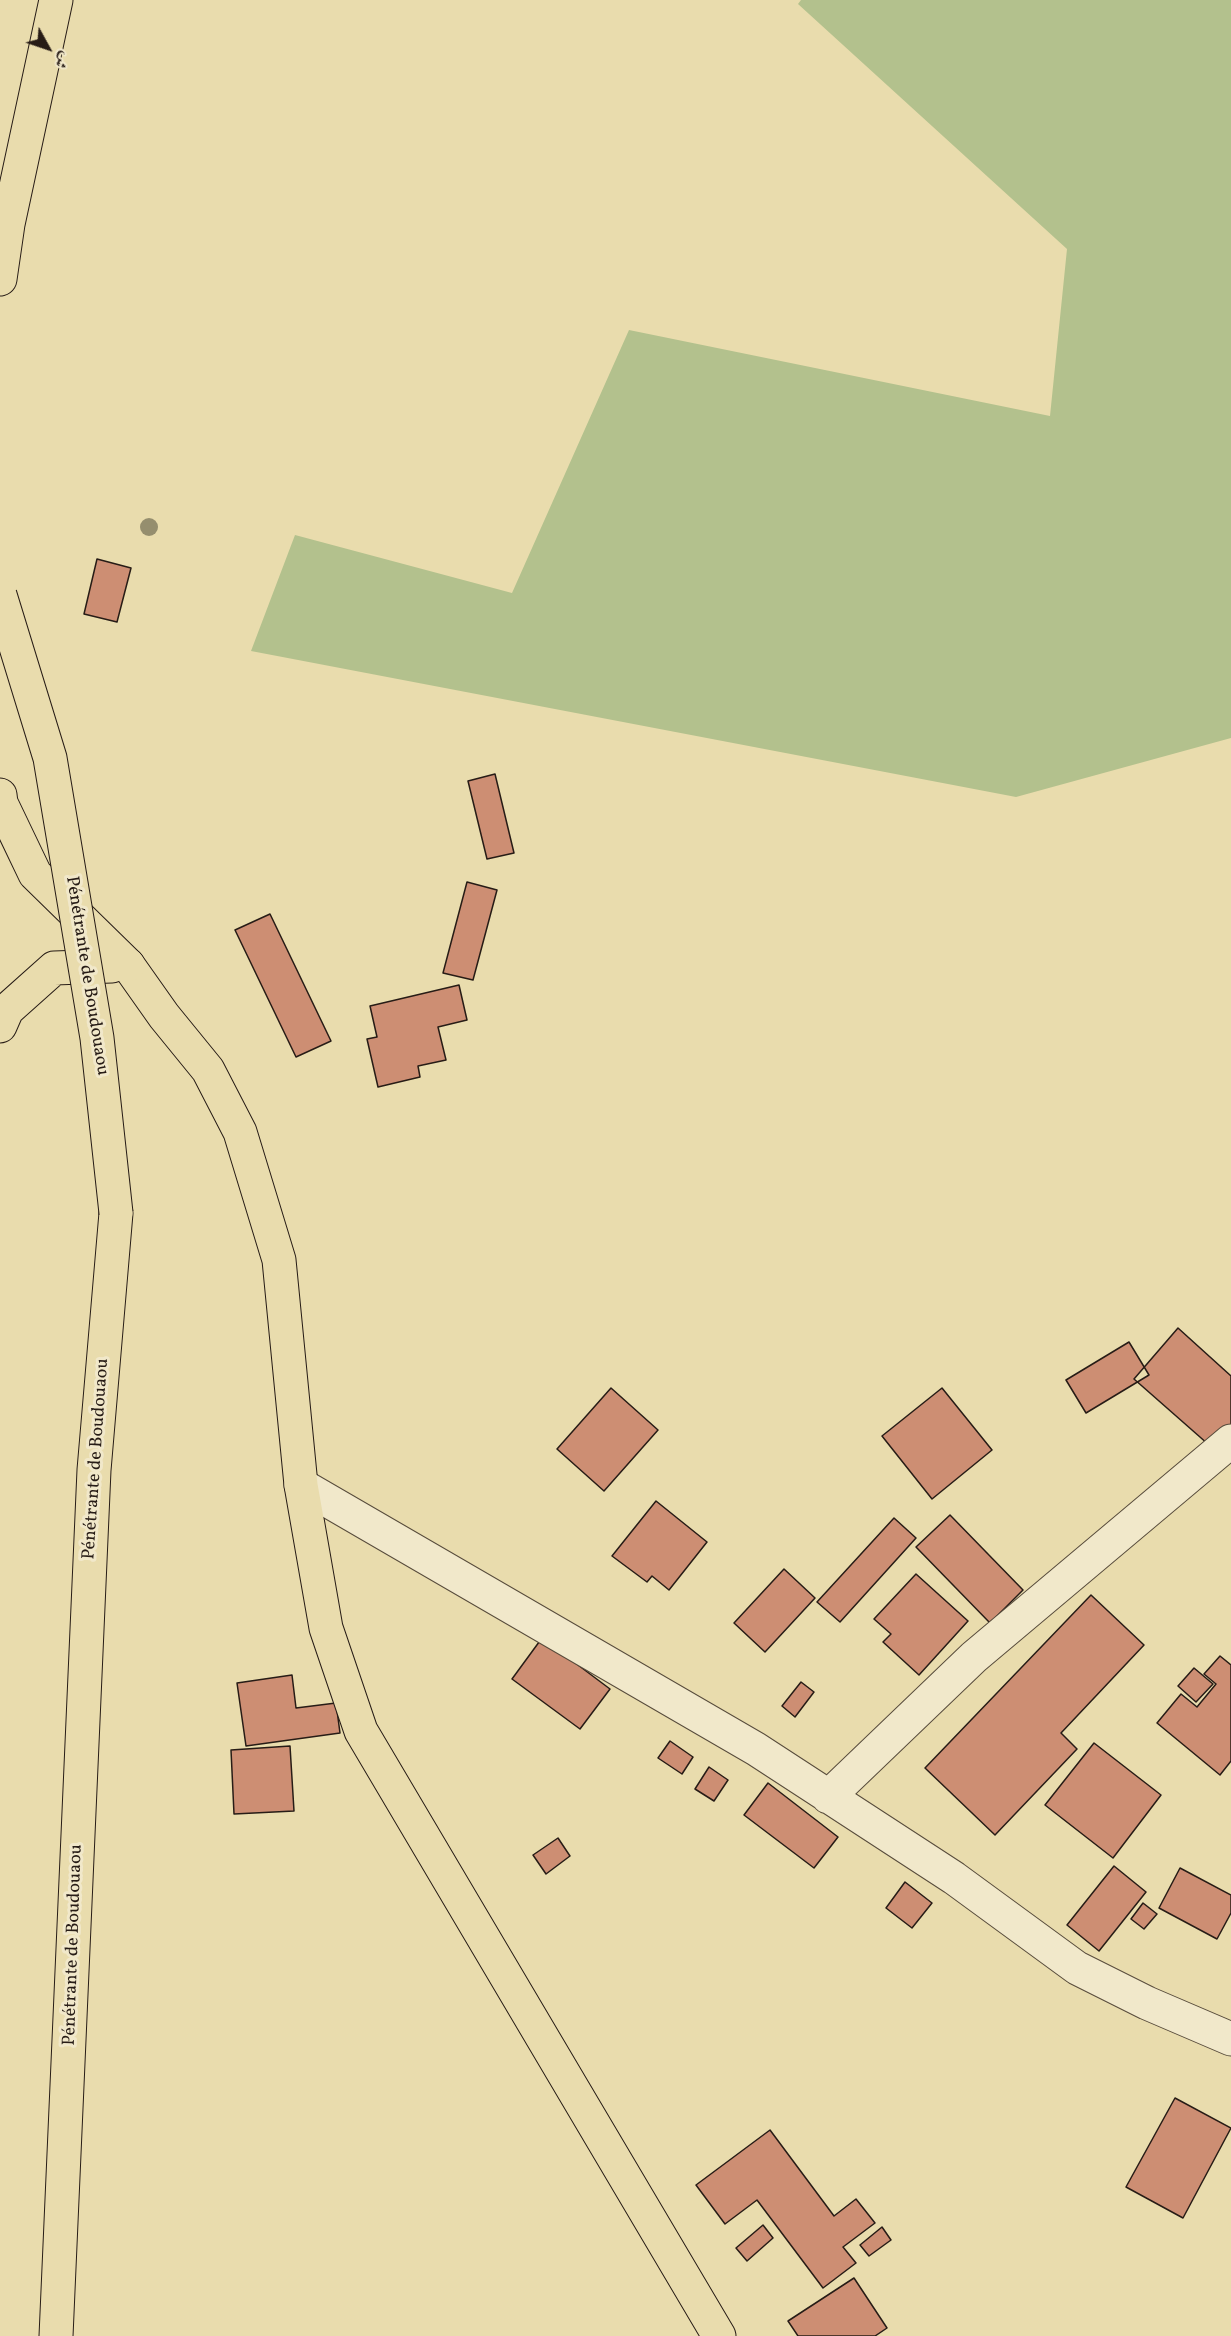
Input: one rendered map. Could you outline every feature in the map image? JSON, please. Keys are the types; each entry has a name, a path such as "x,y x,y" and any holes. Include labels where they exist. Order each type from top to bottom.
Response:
{"main road":[{"path":"0,279 8,224 56,0"},
{"name":"Pénétrante de Boudouaou","path":"0,595 50,758 97,1038 116,1213 94,1470 56,2336"},
{"path":"0,795 1,803 35,874 128,965 164,1016 208,1070 240,1132 279,1260 301,1485 326,1628 361,1731 719,2336"},
{"path":"0,1026 7,1010 54,968 128,965"}],"street":[{"path":"828,1797 974,1657 1231,1442"},
{"path":"301,1485 756,1749 954,1878 1077,1968 1148,2003 1231,2039"}],"green space":[{"path":"801,0 1231,0 1231,738 1016,797 251,651 295,535 512,593 629,330 1050,416 1067,249 798,4"}],"building":[{"path":"97,559 131,568 117,622 84,614"},
{"path":"495,774 514,853 487,859 468,781"},
{"path":"467,882 497,890 473,980 443,973"},
{"path":"270,914 331,1041 296,1057 235,930"},
{"path":"459,985 467,1020 438,1027 446,1060 418,1066 420,1077 378,1087 367,1039 377,1037 370,1006"},
{"path":"1178,1328 1231,1376 1231,1436 1217,1452 1134,1379"},
{"path":"1129,1342 1149,1375 1086,1413 1066,1380"},
{"path":"611,1388 658,1430 604,1491 557,1449"},
{"path":"942,1388 992,1450 932,1499 882,1436"},
{"path":"656,1501 707,1542 669,1590 652,1576 647,1582 612,1556"},
{"path":"950,1515 1023,1590 990,1623 916,1547"},
{"path":"894,1518 916,1538 840,1622 817,1602"},
{"path":"784,1569 815,1598 765,1652 734,1623"},
{"path":"916,1574 968,1621 919,1675 883,1642 891,1634 874,1619"},
{"path":"1091,1595 1144,1645 1061,1733 1077,1749 995,1835 925,1768"},
{"path":"542,1638 610,1689 580,1729 512,1679"},
{"path":"1220,1656 1231,1665 1231,1761 1220,1775 1157,1723 1181,1694 1197,1707 1216,1684 1204,1674"},
{"path":"1194,1668 1213,1684 1196,1702 1178,1686"},
{"path":"292,1675 296,1708 336,1703 340,1733 246,1746 237,1683"},
{"path":"801,1682 814,1692 795,1717 782,1706"},
{"path":"670,1741 693,1757 682,1774 658,1758"},
{"path":"1094,1743 1161,1795 1113,1858 1045,1805"},
{"path":"290,1746 294,1811 234,1814 231,1750"},
{"path":"709,1767 728,1780 714,1801 695,1789"},
{"path":"768,1783 838,1837 814,1868 744,1815"},
{"path":"558,1838 570,1856 546,1874 533,1855"},
{"path":"1114,1866 1146,1892 1099,1951 1067,1925"},
{"path":"1180,1868 1231,1895 1231,1913 1217,1939 1159,1908"},
{"path":"905,1882 932,1903 912,1928 886,1908"},
{"path":"1143,1903 1157,1914 1144,1929 1131,1919"},
{"path":"1175,2098 1231,2128 1183,2218 1126,2187"},
{"path":"770,2130 834,2216 856,2199 875,2223 843,2247 856,2263 823,2288 757,2200 725,2224 696,2185"},
{"path":"763,2225 773,2238 747,2261 736,2248"},
{"path":"882,2227 891,2240 869,2256 860,2245"},
{"path":"854,2278 887,2328 875,2336 798,2336 788,2321"}]}
